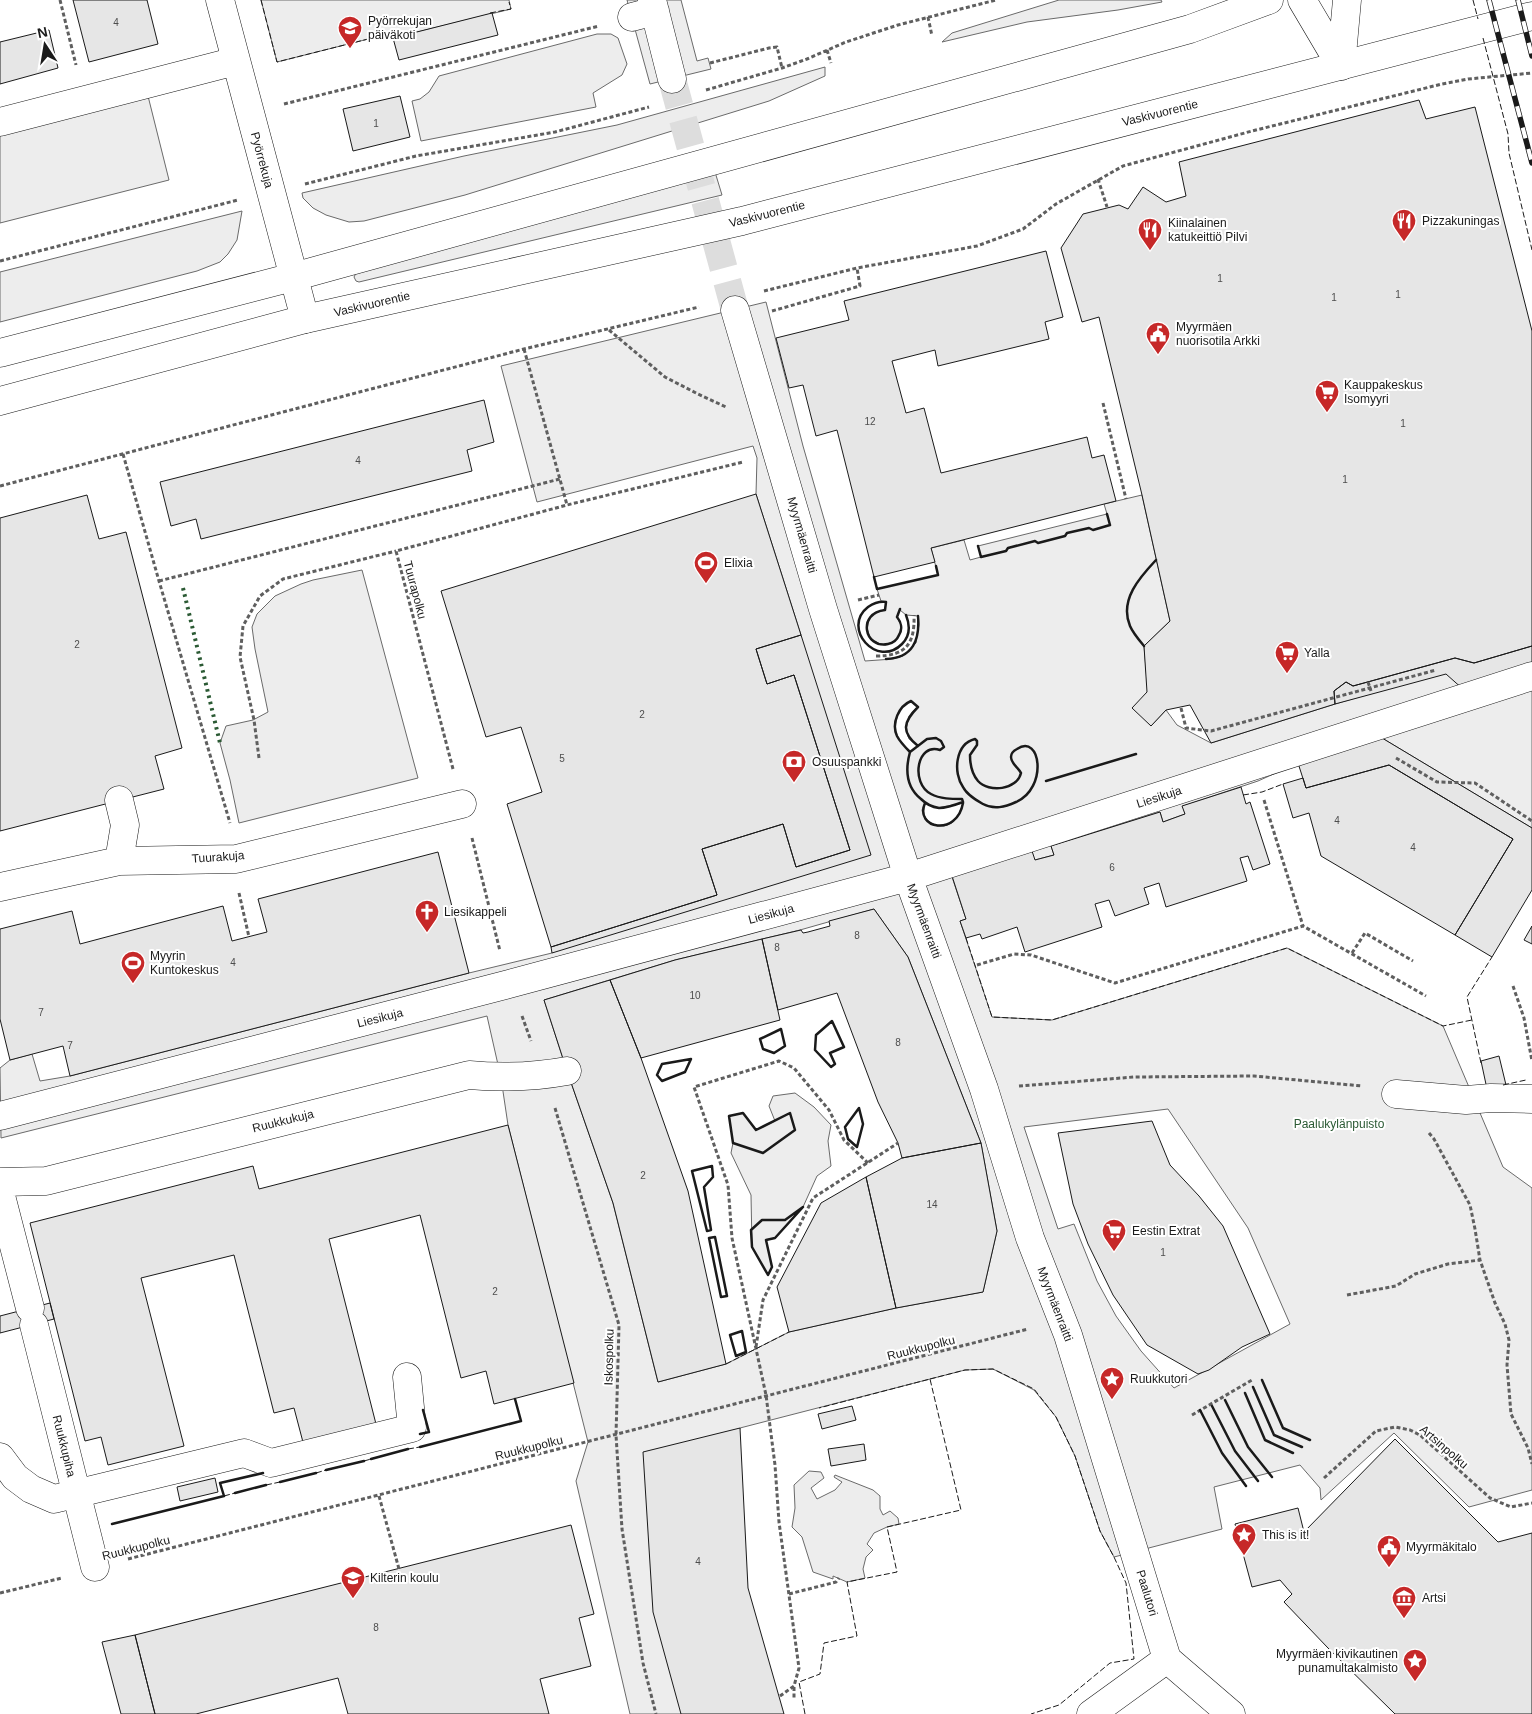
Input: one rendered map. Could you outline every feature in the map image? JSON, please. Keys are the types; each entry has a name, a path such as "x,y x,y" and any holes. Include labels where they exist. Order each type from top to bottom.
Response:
{"street":[{"name":"Pyörrekuja","path":"220,0 305,319"},
{"path":"0,353 294,277 1190,29 1269,0"},
{"path":"1302,0 1341,66"},
{"path":"1341,66 1348,0"},
{"path":"646,9 672,79"},
{"name":"Vaskivuorentie","path":"0,401 305,319 742,221 1532,16"},
{"path":"0,122 236,61"},
{"name":"Myyrmäenraitti","path":"735,310 823,609 908,877 984,1089 1030,1238 1068,1335 1127,1527"},
{"name":"Liesikuja","path":"0,1116 510,984 908,877 1532,676"},
{"path":"119,800 125,825 119,861"},
{"name":"Tuurakuja","path":"0,887 119,861 236,858 462,804"},
{"name":"Ruukkukuja","path":"0,1182 46,1181 469,1075 501,1078 555,1074"},
{"path":"1396,1094 1466,1100 1491,1098 1532,1099"},
{"name":"Ruukkupiha","path":"0,1192 5,1235 32,1316 95,1567"},
{"path":"0,1457 15,1477 31,1490 54,1499 244,1453 271,1463 412,1428 407,1377"},
{"name":"Paalutori","path":"1127,1527 1167,1659"},
{"path":"1091,1714 1167,1659 1231,1714"}],"path":[{"path":"60,0 85,100"},
{"path":"698,93 782,68 854,39 928,17 996,0"},
{"path":"250,113 646,9"},
{"path":"928,17 932,36"},
{"path":"710,63 777,47 782,68"},
{"path":"827,50 831,63"},
{"path":"763,292 857,268 977,246 1023,229 1056,204 1123,166 1236,135 1442,84 1468,79 1532,73"},
{"path":"0,261 270,191 294,187 416,156 555,132 651,107"},
{"path":"1098,179 1108,207"},
{"path":"778,309 860,286 857,268"},
{"path":"0,486 524,349 701,306"},
{"path":"608,330 665,377 729,408 768,420"},
{"path":"524,349 567,505"},
{"path":"1103,403 1126,499"},
{"name":"Tuurapolku","path":"510,984 396,551 567,505 778,452"},
{"path":"124,454 159,580 229,815 236,858 239,895 249,937"},
{"path":"159,580 560,479"},
{"path":"258,758 254,720 240,657 243,626 260,596 282,579 396,551"},
{"path":"861,599 879,595"},
{"path":"841,661 863,655 888,655 901,651 911,641 914,629 914,615"},
{"path":"1181,708 1186,728 1211,731 1436,670"},
{"path":"1394,757 1437,782 1475,784 1532,822"},
{"path":"1262,792 1303,926 1426,996"},
{"path":"975,966 1014,954 1031,954 1115,983 1303,926"},
{"path":"1352,954 1365,933 1413,961"},
{"name":"Iskospolku","path":"510,984 555,1074 552,1097 619,1325 616,1435 622,1529 643,1663 656,1714"},
{"path":"1513,986 1524,1018 1532,1061"},
{"path":"794,1698 794,1686 799,1668 779,1522 775,1465 766,1395 732,1238 728,1185 694,1087 779,1061 794,1068 829,1110 844,1140 868,1163"},
{"path":"984,1089 1134,1077 1254,1076 1372,1086 1396,1094 1434,1139 1470,1205 1480,1260 1495,1303 1505,1324 1509,1340 1507,1366 1511,1414 1528,1448 1532,1464"},
{"path":"756,1349 762,1300 813,1198 898,1143"},
{"path":"1347,1295 1396,1286 1415,1274 1448,1264 1480,1260"},
{"name":"Ruukkupolku","path":"0,1594 74,1575 95,1567 1062,1320"},
{"path":"1192,1415 1252,1380"},
{"name":"Artsinpolku","path":"1324,1478 1376,1431 1395,1427 1410,1430 1420,1435 1490,1498 1511,1507 1532,1503"},
{"path":"379,1496 399,1569"},
{"path":"789,1594 836,1582 839,1578"},
{"path":"780,1696 794,1686"}],"shaded area":[{"path":"261,0 509,0 511,9 393,38 392,33 277,62"},
{"path":"627,0 681,0 697,61 708,58 711,69 650,84"},
{"path":"1059,0 1161,0 1162,2 1027,22 942,42 952,33"},
{"path":"597,34 611,34 618,38 627,64 622,75 593,93 596,107 421,141 412,101 420,99 429,92 439,76"},
{"path":"825,67 825,76 769,101 465,195 364,221 349,222 326,215 313,208 303,198 302,193 464,156 617,125"},
{"path":"147,92 169,180 0,223 0,129"},
{"path":"715,172 722,195 359,282 354,277 356,273"},
{"path":"242,211 237,240 220,262 197,271 0,322 0,272"},
{"path":"766,302 803,446 865,661 893,659 903,656 916,643 919,625 918,616 906,615 900,610 897,617 901,625 899,636 895,641 885,645 870,638 867,622 874,613 885,610 886,602 881,601 877,589 938,575 931,548 964,540 970,560 981,557 978,546 1107,514 1104,504 1142,495 1170,621 1144,646 1151,726 1166,710 1177,725 1211,743 1532,646 1532,828 1382,738 1298,763 1258,781 1183,806 1185,814 1163,822 1160,812 1051,846 1054,855 952,877 966,919 960,921 992,1017 1052,1020 1287,948 1443,1026 1503,1167 1532,1188 1532,1490 1469,1507 1394,1433 1321,1500 1320,1488 1300,1465 1214,1487 1222,1529 1114,1557 1100,1531 1075,1456 1056,1417 1034,1390 993,1369 965,1370 740,1428 681,1714 630,1714 576,1481 588,1442 508,1125 501,1078 487,1016 1,1138 0,1068 10,1060 32,1054 40,1081 70,1076 552,953 801,635 756,494 757,458 753,446 537,502 501,366","holes":["911,701 917,707 909,716 906,730 909,739 918,746 910,752 897,737 895,726 898,713 905,704","925,803 938,808 963,803 959,814 952,823 944,826 937,826 928,821 922,810","874,909 908,957 981,1143 997,1231 983,1292 896,1308 789,1332 726,1364 658,1382 613,1203 544,1000 675,960 800,930","1168,1109 1248,1228 1290,1324 1174,1388 1141,1351 1116,1316 1097,1281 1074,1224 1058,1229 1024,1127"]},
{"path":"362,570 418,778 239,823 220,743 226,726 253,720 268,712 252,627 257,614 275,596 301,584"},
{"path":"795,1093 814,1107 831,1125 828,1141 831,1166 817,1176 803,1207 775,1238 766,1240 772,1267 768,1275 752,1247 751,1195 731,1153 733,1143 729,1116 743,1113 756,1130 775,1121 769,1106 773,1096"},
{"path":"809,1471 821,1472 824,1478 811,1488 817,1499 835,1490 842,1482 834,1477 835,1475 873,1490 880,1496 880,1509 883,1515 890,1511 898,1518 899,1524 874,1533 867,1544 873,1550 866,1557 863,1569 865,1578 847,1582 833,1576 833,1579 813,1572 802,1537 792,1527 795,1508 794,1485"}],"building":[{"path":"73,0 147,0 158,44 89,62"},
{"path":"492,13 498,35 399,60 393,38"},
{"path":"49,30 58,68 0,84 0,42"},
{"path":"400,96 410,137 353,151 343,109"},
{"name":"Kauppakeskus Isomyyri","path":"1419,100 1426,119 1475,107 1532,331 1532,646 1474,663 1455,658 1353,686 1346,682 1334,691 1335,704 1211,743 1190,705 1166,710 1151,726 1132,708 1147,692 1144,646 1170,621 1099,317 1082,322 1061,248 1083,214 1119,205 1128,209 1143,187 1166,202 1186,196 1179,162"},
{"path":"1046,251 1063,317 1045,322 1049,339 938,366 935,350 892,361 906,413 924,408 941,473 1087,437 1092,458 1104,455 1116,501 931,548 935,562 874,577 837,430 816,436 803,385 789,388 776,338 849,320 844,301"},
{"path":"484,400 494,442 467,450 472,471 201,539 196,519 171,526 160,482"},
{"path":"756,494 801,635 756,649 767,684 794,675 850,850 796,867 783,824 702,849 717,895 551,947 507,804 542,792 521,727 486,737 441,591"},
{"path":"87,495 99,539 126,532 182,748 155,756 164,789 0,831 0,518"},
{"path":"801,635 871,855 552,953 551,947 717,895 702,849 783,824 796,867 850,850 794,675 767,684 756,649"},
{"path":"1532,646 1532,669 1464,690 1446,674 1335,704 1334,691 1346,682 1353,686 1455,658 1474,663"},
{"path":"1382,738 1532,828 1532,890 1492,957 1455,935 1513,839 1389,765 1306,788 1298,763"},
{"path":"1389,765 1513,839 1455,935 1321,856 1309,813 1293,818 1283,784 1303,778 1306,788"},
{"path":"1241,787 1246,804 1250,802 1270,864 1253,870 1248,856 1240,858 1247,881 1166,907 1159,883 1144,888 1149,904 1115,916 1109,900 1095,904 1102,927 1025,952 1017,927 982,939 980,934 966,938 960,921 966,919 952,876 1032,851 1035,860 1054,855 1051,846 1160,812 1163,822 1185,814 1182,806"},
{"path":"438,852 469,973 70,1076 63,1046 10,1060 0,1019 0,929 72,911 80,944 223,906 232,941 267,932 258,899"},
{"path":"874,909 908,957 981,1143 902,1158 898,1143 878,1102 837,993 778,1010 762,939 801,930 803,933 808,932 830,926 829,921"},
{"path":"1532,926 1532,944 1524,940"},
{"path":"762,939 780,1020 641,1058 610,980 675,960"},
{"path":"610,980 641,1058 688,1191 726,1364 658,1382 613,1203 544,1000"},
{"path":"1499,1056 1506,1085 1487,1089 1481,1061"},
{"path":"1152,1121 1170,1165 1199,1196 1223,1226 1270,1334 1242,1347 1209,1370 1198,1374 1147,1345 1113,1295 1088,1244 1073,1204 1058,1133"},
{"path":"508,1125 574,1383 494,1404 486,1371 461,1378 420,1215 329,1239 377,1428 304,1446 294,1408 274,1413 234,1255 141,1278 184,1446 108,1465 101,1437 85,1441 30,1223 253,1166 259,1189"},
{"path":"981,1143 997,1231 983,1292 896,1308 866,1177 902,1158"},
{"path":"866,1177 896,1308 789,1332 777,1287 821,1203"},
{"path":"50,1303 54,1319 0,1333 0,1316"},
{"path":"852,1406 856,1420 822,1429 818,1414"},
{"path":"740,1428 748,1588 784,1714 681,1714 653,1612 643,1452"},
{"name":"Myyrmäkitalo","path":"1395,1439 1498,1542 1532,1533 1532,1714 1395,1714 1284,1602 1292,1594 1280,1580 1252,1587 1235,1524 1298,1508 1304,1532"},
{"path":"864,1444 866,1460 831,1466 828,1449"},
{"path":"215,1478 218,1492 180,1501 177,1487"},
{"path":"571,1525 594,1614 579,1618 591,1666 540,1679 549,1714 348,1714 338,1678 196,1714 155,1714 135,1635"},
{"path":"135,1635 155,1714 121,1714 102,1642"}],"tunnel":[{"path":"672,79 735,310"}],"railway":[{"path":"1489,0 1532,163"},
{"path":"1518,0 1532,56"}],"hedge":[{"path":"183,588 220,743"}],"fence":[{"path":"261,0 277,62 392,33 393,38 396,37"},
{"path":"1473,0 1478,19"},
{"path":"490,13 511,9 509,2"},
{"path":"1483,38 1508,134 1509,153 1532,250"},
{"path":"1243,795 1262,792 1283,784"},
{"path":"966,938 992,1017 1052,1020 1287,948 1443,1026 1472,1020"},
{"path":"1481,1063 1467,997 1492,957"},
{"path":"1503,1085 1526,1080"},
{"path":"726,1364 789,1332"},
{"path":"930,1379 965,1370 993,1369 1034,1389 1056,1417 1075,1456 1100,1531 1126,1583 1134,1659 1110,1663 1059,1705 1031,1714"},
{"path":"805,1714 799,1682 820,1674 824,1643 857,1636 847,1582 897,1572 887,1527 961,1510 930,1379 819,1408"},
{"path":"408,1449 420,1447"},
{"path":"364,1461 371,1459"},
{"path":"316,1473 326,1470"},
{"path":"266,1485 280,1482"},
{"path":"224,1496 235,1493"}],"wall":[{"path":"978,546 981,557 1035,541 1038,543 1065,536 1067,533 1089,528 1093,530 1110,525 1107,514"},
{"path":"1144,646 1130,626 1127,607 1129,598 1138,581 1156,560"},
{"path":"874,577 877,589 938,575 936,566"},
{"path":"900,609 897,617 901,628 898,637 892,643 880,644 873,641 869,636 867,623 870,617 885,610 886,602 868,607 861,616 858,625 860,635 866,643 873,649 882,652 892,650 902,644 907,638 909,630 906,615"},
{"path":"886,659 903,655 913,646 918,633 918,616"},
{"path":"910,752 898,738 895,726 900,711 911,701 918,707 909,717 906,727 909,736 918,746"},
{"path":"936,738 941,741 944,747 940,750 932,749 926,752 919,765 920,781 924,789 935,796 962,799 963,802 942,808 929,805 916,794 912,789 907,772 910,752 927,739 936,738"},
{"path":"975,739 977,745 970,755 972,769 978,781 989,787 1002,788 1014,783 1021,773 1012,762 1012,753 1025,746 1031,749 1036,755 1037,775 1033,786 1026,795 1012,804 995,807 983,804 965,790 958,774 958,760 963,747 975,739"},
{"path":"1046,781 1136,754"},
{"path":"925,803 923,812 925,819 938,826 953,821 959,814 963,803"},
{"path":"832,1021 844,1047 830,1053 835,1064 831,1067 815,1050 816,1035 832,1021"},
{"path":"781,1029 785,1046 774,1053 763,1049 760,1039 781,1029"},
{"path":"691,1059 685,1072 662,1081 657,1075 662,1064 691,1059"},
{"path":"859,1108 863,1124 857,1147 848,1139 845,1127 859,1108"},
{"path":"743,1113 756,1130 790,1113 795,1130 763,1153 733,1143 729,1116 743,1113"},
{"path":"712,1166 713,1177 704,1187 711,1230 707,1231 692,1171 712,1166"},
{"path":"803,1207 775,1238 766,1240 772,1267 768,1275 752,1247 751,1230 762,1220 785,1220 803,1207"},
{"path":"715,1237 727,1296 721,1297 709,1238 715,1237"},
{"path":"742,1331 746,1352 736,1356 730,1335 742,1331"},
{"path":"1262,1380 1283,1428 1310,1440"},
{"path":"1253,1387 1274,1435 1302,1447"},
{"path":"1245,1393 1265,1440 1293,1453"},
{"path":"420,1447 521,1421 515,1399"},
{"path":"1225,1400 1248,1447 1272,1477"},
{"path":"1212,1406 1235,1451 1258,1481"},
{"path":"420,1434 429,1432 423,1410"},
{"path":"1200,1410 1222,1453 1246,1486"},
{"path":"371,1459 408,1449"},
{"path":"326,1470 364,1461"},
{"path":"112,1524 224,1496 220,1483 263,1473"},
{"path":"280,1482 316,1473"},
{"path":"235,1493 266,1485"}],"place":[{"name":"Pyörrekujan päiväkoti","path":"350,49"},
{"name":"Pizzakuningas","path":"1404,242"},
{"name":"Kiinalainen katukeittiö Pilvi","path":"1150,251"},
{"name":"Myyrmäen nuorisotila Arkki","path":"1158,355"},
{"name":"Kauppakeskus Isomyyri","path":"1327,413"},
{"name":"Elixia","path":"706,584"},
{"name":"Yalla","path":"1287,674"},
{"name":"Osuuspankki","path":"794,783"},
{"name":"Liesikappeli","path":"427,933"},
{"name":"Myyrin Kuntokeskus","path":"133,984"},
{"name":"Eestin Extrat","path":"1114,1252"},
{"name":"Ruukkutori","path":"1112,1400"},
{"name":"This is it!","path":"1244,1556"},
{"name":"Myyrmäkitalo","path":"1389,1568"},
{"name":"Kilterin koulu","path":"353,1599"},
{"name":"Artsi","path":"1404,1619"},
{"name":"Myyrmäen kivikautinen punamultakalmisto","path":"1415,1682"}],"park label":[{"name":"Paalukylänpuisto","path":"1339,1124"}]}
